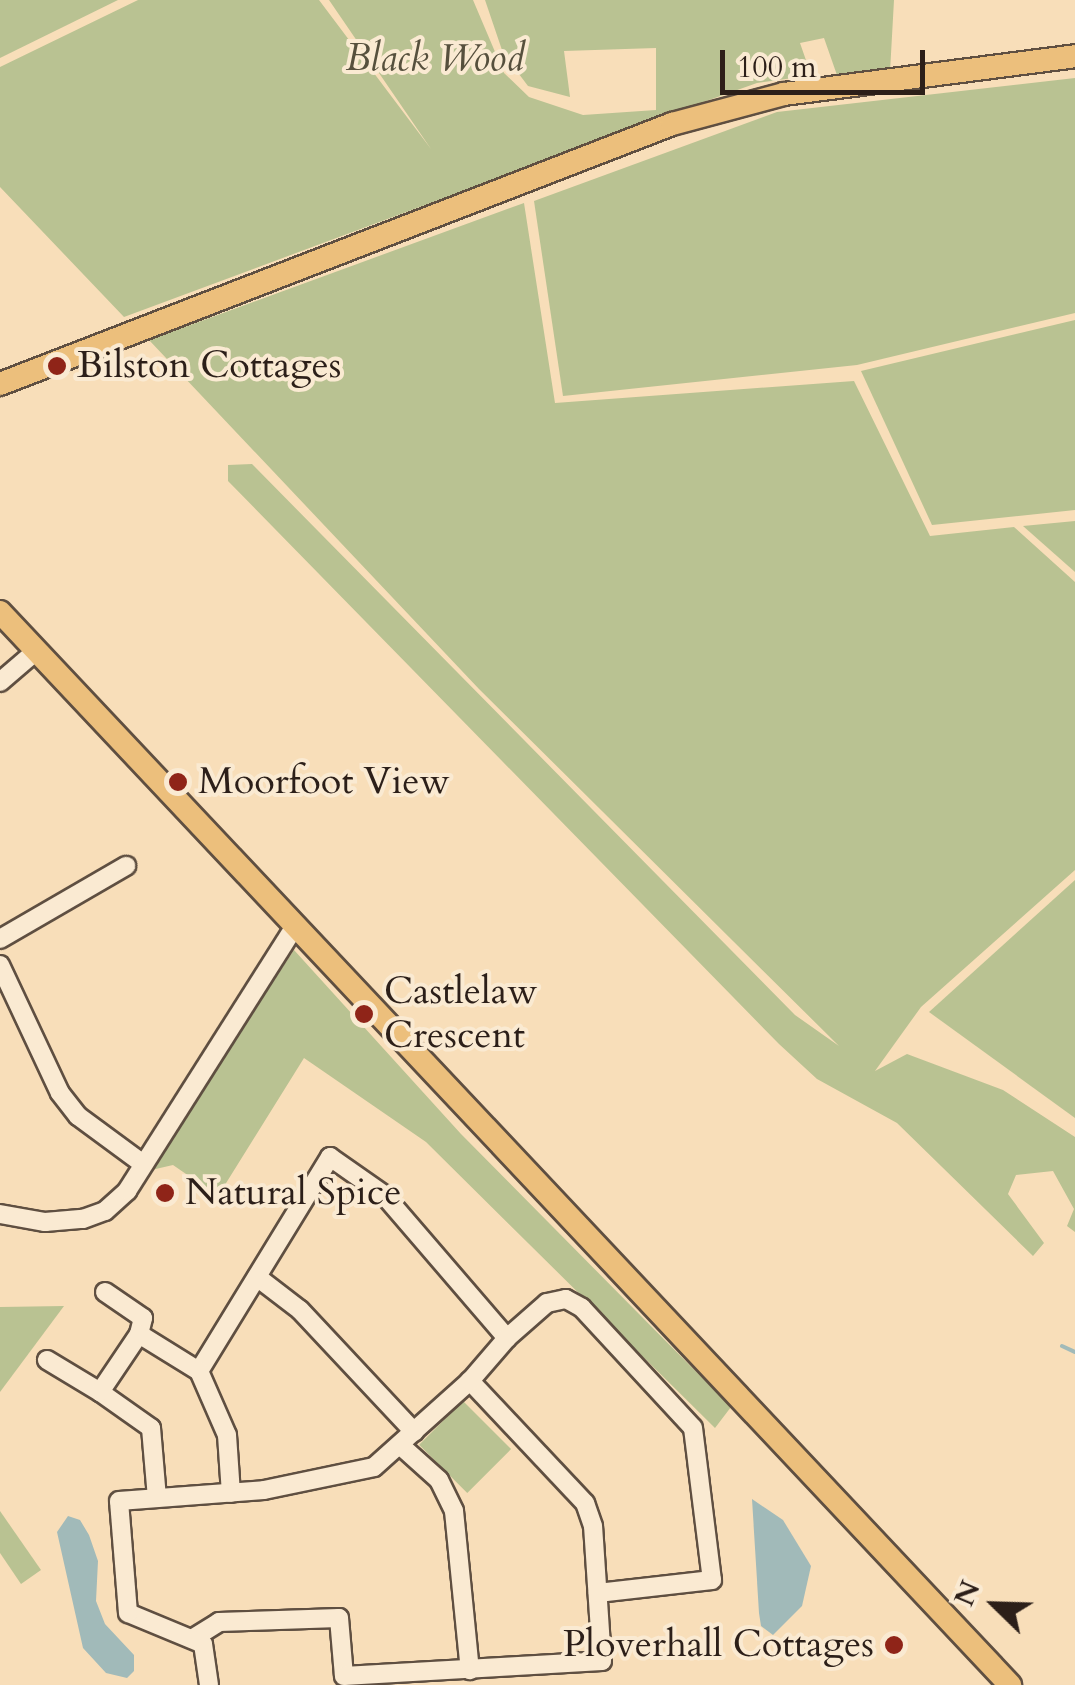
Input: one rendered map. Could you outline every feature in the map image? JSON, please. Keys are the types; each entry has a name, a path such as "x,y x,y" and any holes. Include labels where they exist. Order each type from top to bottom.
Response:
{"main road":[{"path":"0,384 672,124 784,94 1075,56"},
{"path":"0,612 1010,1685"}],"street":[{"path":"0,682 35,652"},
{"path":"0,939 126,866"},
{"path":"0,1214 45,1222 94,1215 127,1191 296,924"},
{"path":"0,965 60,1094 78,1116 143,1164"},
{"path":"199,1371 330,1157 384,1196 506,1338"},
{"path":"257,1277 300,1310 439,1480 454,1511 470,1670"},
{"path":"100,1392 139,1334 142,1318 105,1292"},
{"path":"208,1685 203,1644 128,1613 119,1502 333,1480 374,1467 470,1381 506,1338 547,1303 566,1300 582,1308 693,1428 712,1580 598,1593"},
{"path":"139,1334 199,1371 227,1435 231,1492"},
{"path":"48,1360 151,1428 157,1498"},
{"path":"192,1639 219,1622 339,1618 344,1676 602,1661 598,1593 585,1504 470,1381"}],"green space":[{"path":"0,0 118,0 0,58"},
{"name":"Black Wood","path":"138,0 319,0 431,149 329,0 473,0 504,73 529,97 583,115 656,110 656,48 564,51 570,97 528,86 503,53 485,0 894,0 890,72 838,78 824,38 800,43 808,66 793,78 757,83 667,115 124,317 0,187 0,67"},
{"path":"1075,78 1075,313 857,365 563,396 534,201 777,112"},
{"path":"524,203 555,403 854,381 930,536 1014,527 1075,582 1075,870 921,1007 875,1071 907,1054 1003,1090 1075,1137 1075,1232 1067,1226 1074,1209 1053,1171 1016,1175 1008,1194 1044,1243 1033,1256 897,1123 817,1079 779,1044 228,481 228,465 252,464 795,1015 839,1046 479,689 149,340"},
{"path":"1075,320 1075,510 932,525 861,371"},
{"path":"1075,521 1075,572 1023,526"},
{"path":"1075,880 1075,1118 929,1012"},
{"path":"294,950 461,1134 731,1407 715,1428 426,1142 304,1058 218,1196 173,1165 147,1171"},
{"path":"64,1306 0,1392 0,1307"},
{"path":"463,1401 511,1449 467,1493 419,1445"},
{"path":"0,1511 41,1570 21,1584 0,1553"}],"water":[{"path":"752,1499 783,1520 811,1566 802,1606 773,1635 761,1626"},
{"path":"68,1516 80,1520 98,1561 96,1601 105,1624 134,1655 134,1671 127,1678 106,1673 83,1648 57,1532"}],"waterway":[{"path":"1062,1346 1075,1352"}],"place":[{"name":"Bilston Cottages","path":"57,366"},
{"name":"Moorfoot View","path":"178,782"},
{"name":"Castlelaw Crescent","path":"364,1014"},
{"name":"Natural Spice","path":"165,1193"},
{"name":"Ploverhall Cottages","path":"894,1645"}]}
